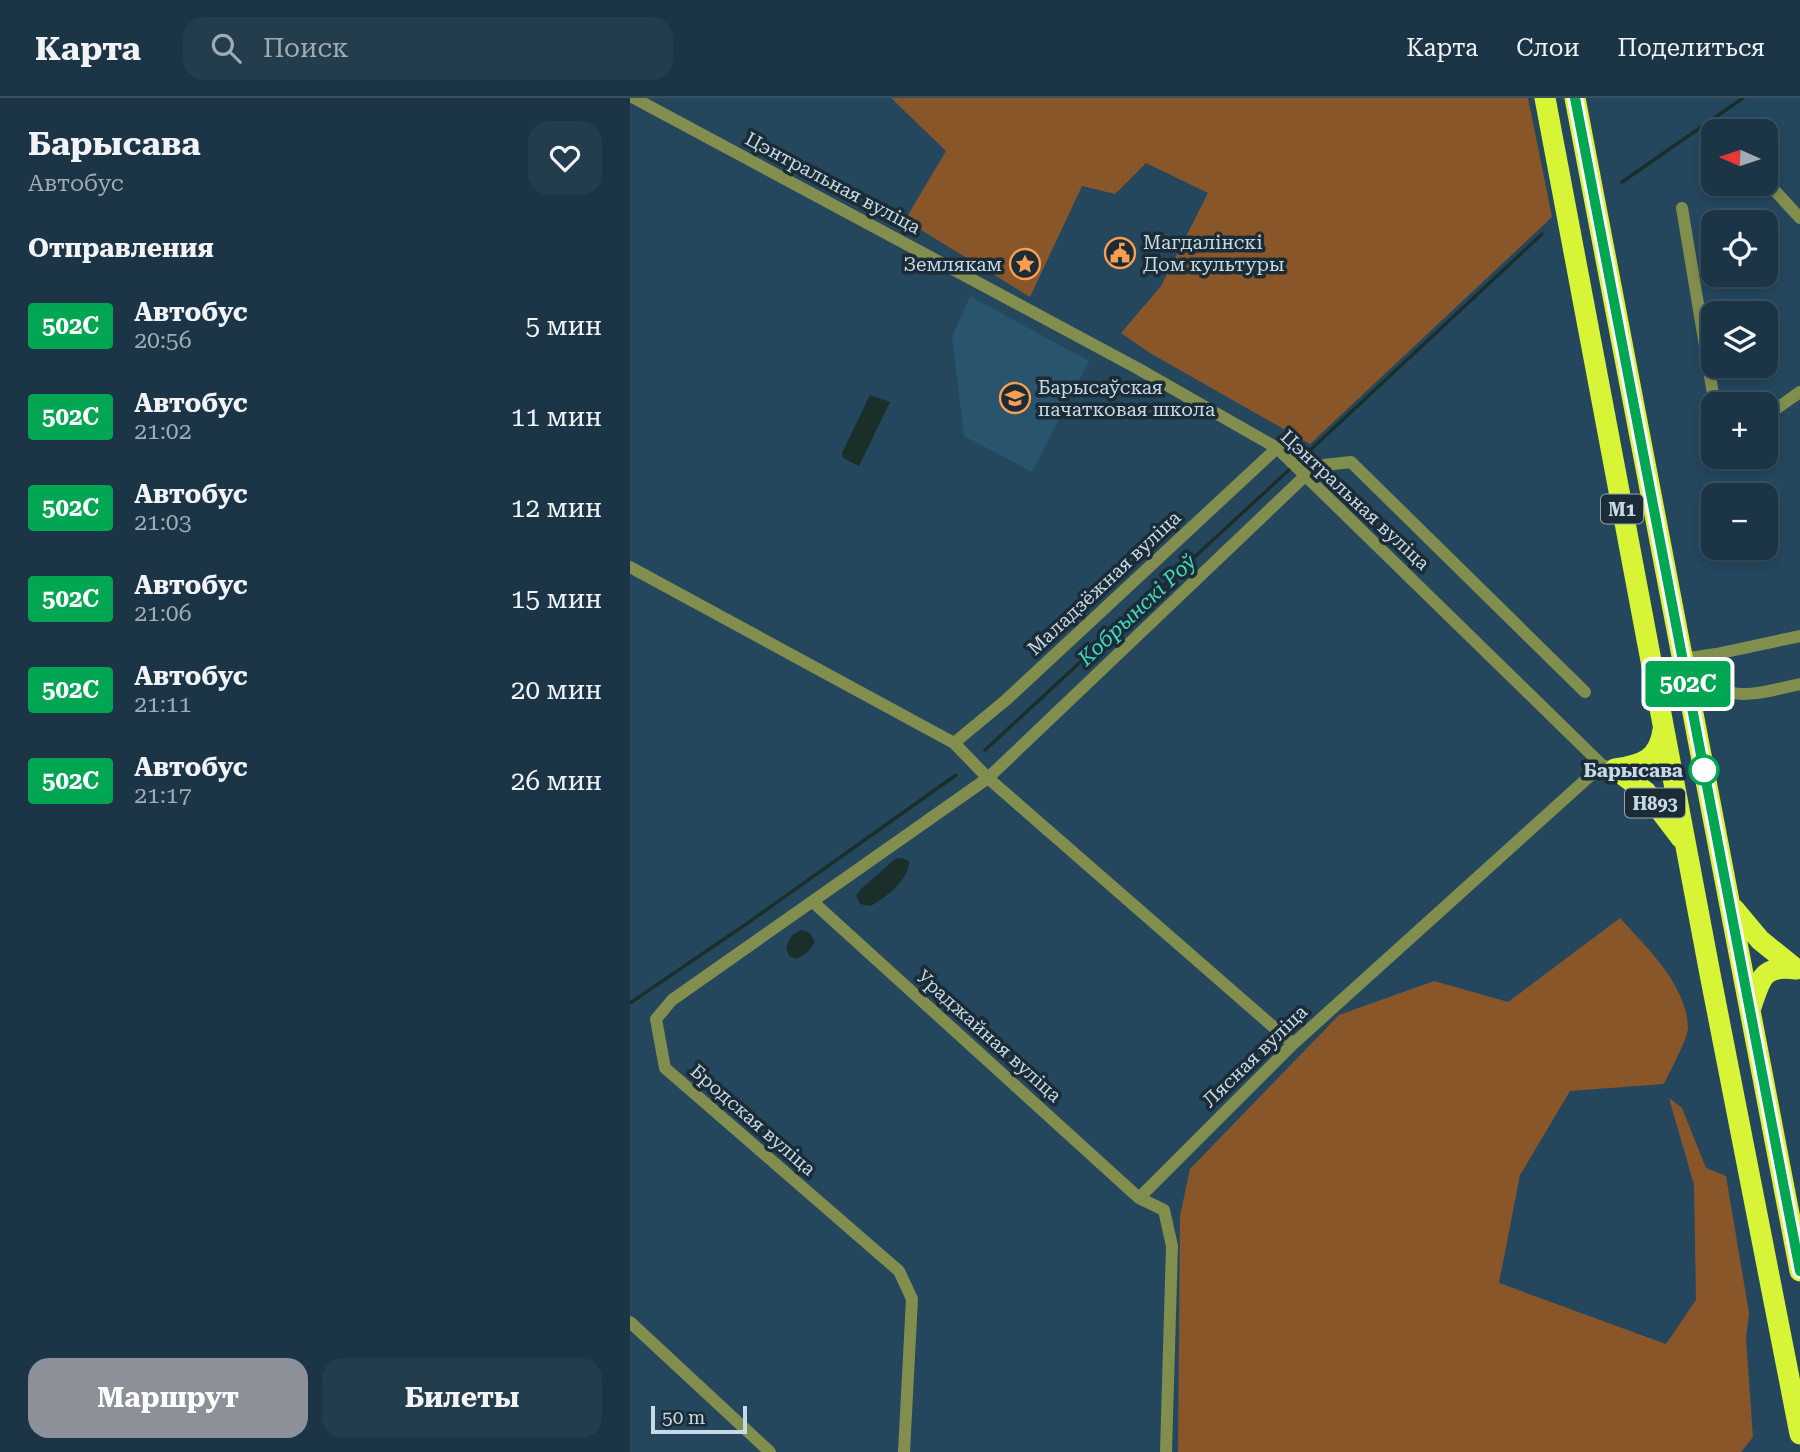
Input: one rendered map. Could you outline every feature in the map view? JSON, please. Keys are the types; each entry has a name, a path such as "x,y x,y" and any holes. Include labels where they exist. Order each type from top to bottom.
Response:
{"highway":[{"name":"М1","path":"1545,98 1663,728 1800,1434"},
{"name":"М1","path":"1575,98 1800,1271"},
{"name":"Н893","path":"1609,767 1637,766 1652,757 1661,742 1663,728"},
{"name":"Н893","path":"1609,767 1646,792 1686,846"},
{"path":"1730,901 1760,940 1798,970"},
{"path":"1751,1009 1759,982 1768,971 1780,967 1798,970"}],"street":[{"name":"Цэнтральная вуліца","path":"634,98 1137,368 1277,448 1609,767"},
{"path":"1778,194 1800,218"},
{"path":"1682,208 1713,392"},
{"path":"1778,408 1800,393"},
{"name":"Маладзёжная вуліца","path":"954,743 1006,700 1277,448"},
{"path":"988,778 1306,475 1324,465 1351,462 1585,692"},
{"path":"630,567 954,743 988,778 1293,1044"},
{"path":"1683,659 1800,636"},
{"path":"1716,654 1723,689 1729,693 1749,694 1800,684"},
{"name":"Лясная вуліца","path":"1139,1198 1293,1044 1609,767"},
{"name":"Бродская вуліца","path":"904,1452 912,1299 898,1271 665,1068 656,1019 672,1000 988,778"},
{"name":"Ураджайная вуліца","path":"813,902 1139,1198"},
{"path":"1139,1198 1164,1210 1172,1246 1166,1452"},
{"path":"630,1322 770,1452"}],"shaded area":[{"path":"891,98 1528,98 1552,217 1310,444 1150,353 1121,333 1161,286 1208,193 1146,163 1115,194 1082,186 1030,297 905,220 946,151"},
{"name":"Барысаўская пачатковая школа","path":"970,296 1089,361 1032,472 964,436 952,337"},
{"path":"870,395 890,402 859,466 843,458 842,453"},
{"path":"895,859 909,861 908,868 895,888 870,906 860,904 856,896 861,889"},
{"path":"1620,918 1673,982 1686,1012 1687,1033 1664,1084 1570,1091 1520,1175 1499,1283 1666,1344 1696,1300 1694,1185 1669,1098 1682,1108 1706,1168 1726,1176 1749,1313 1746,1339 1753,1437 1741,1452 1178,1452 1180,1216 1190,1169 1339,1015 1434,981 1508,1002"},
{"path":"801,930 810,933 815,942 808,952 797,959 789,956 786,947 792,935"}],"waterway":[{"name":"Кобрынскі Роў","path":"1622,182 1743,98"},
{"name":"Кобрынскі Роў","path":"1306,454 1542,234"},
{"name":"Кобрынскі Роў","path":"985,750 1290,469"},
{"name":"Кобрынскі Роў","path":"630,1003 956,775"}],"bus line":[{"name":"502С","path":"1575,98 1800,1271"}],"place":[{"name":"Магдалінскі Дом культуры","path":"1120,253"},
{"name":"Землякам","path":"1025,264"},
{"name":"Барысаўская пачатковая школа","path":"1015,398"},
{"name":"Барысава","path":"1704,770"}]}
